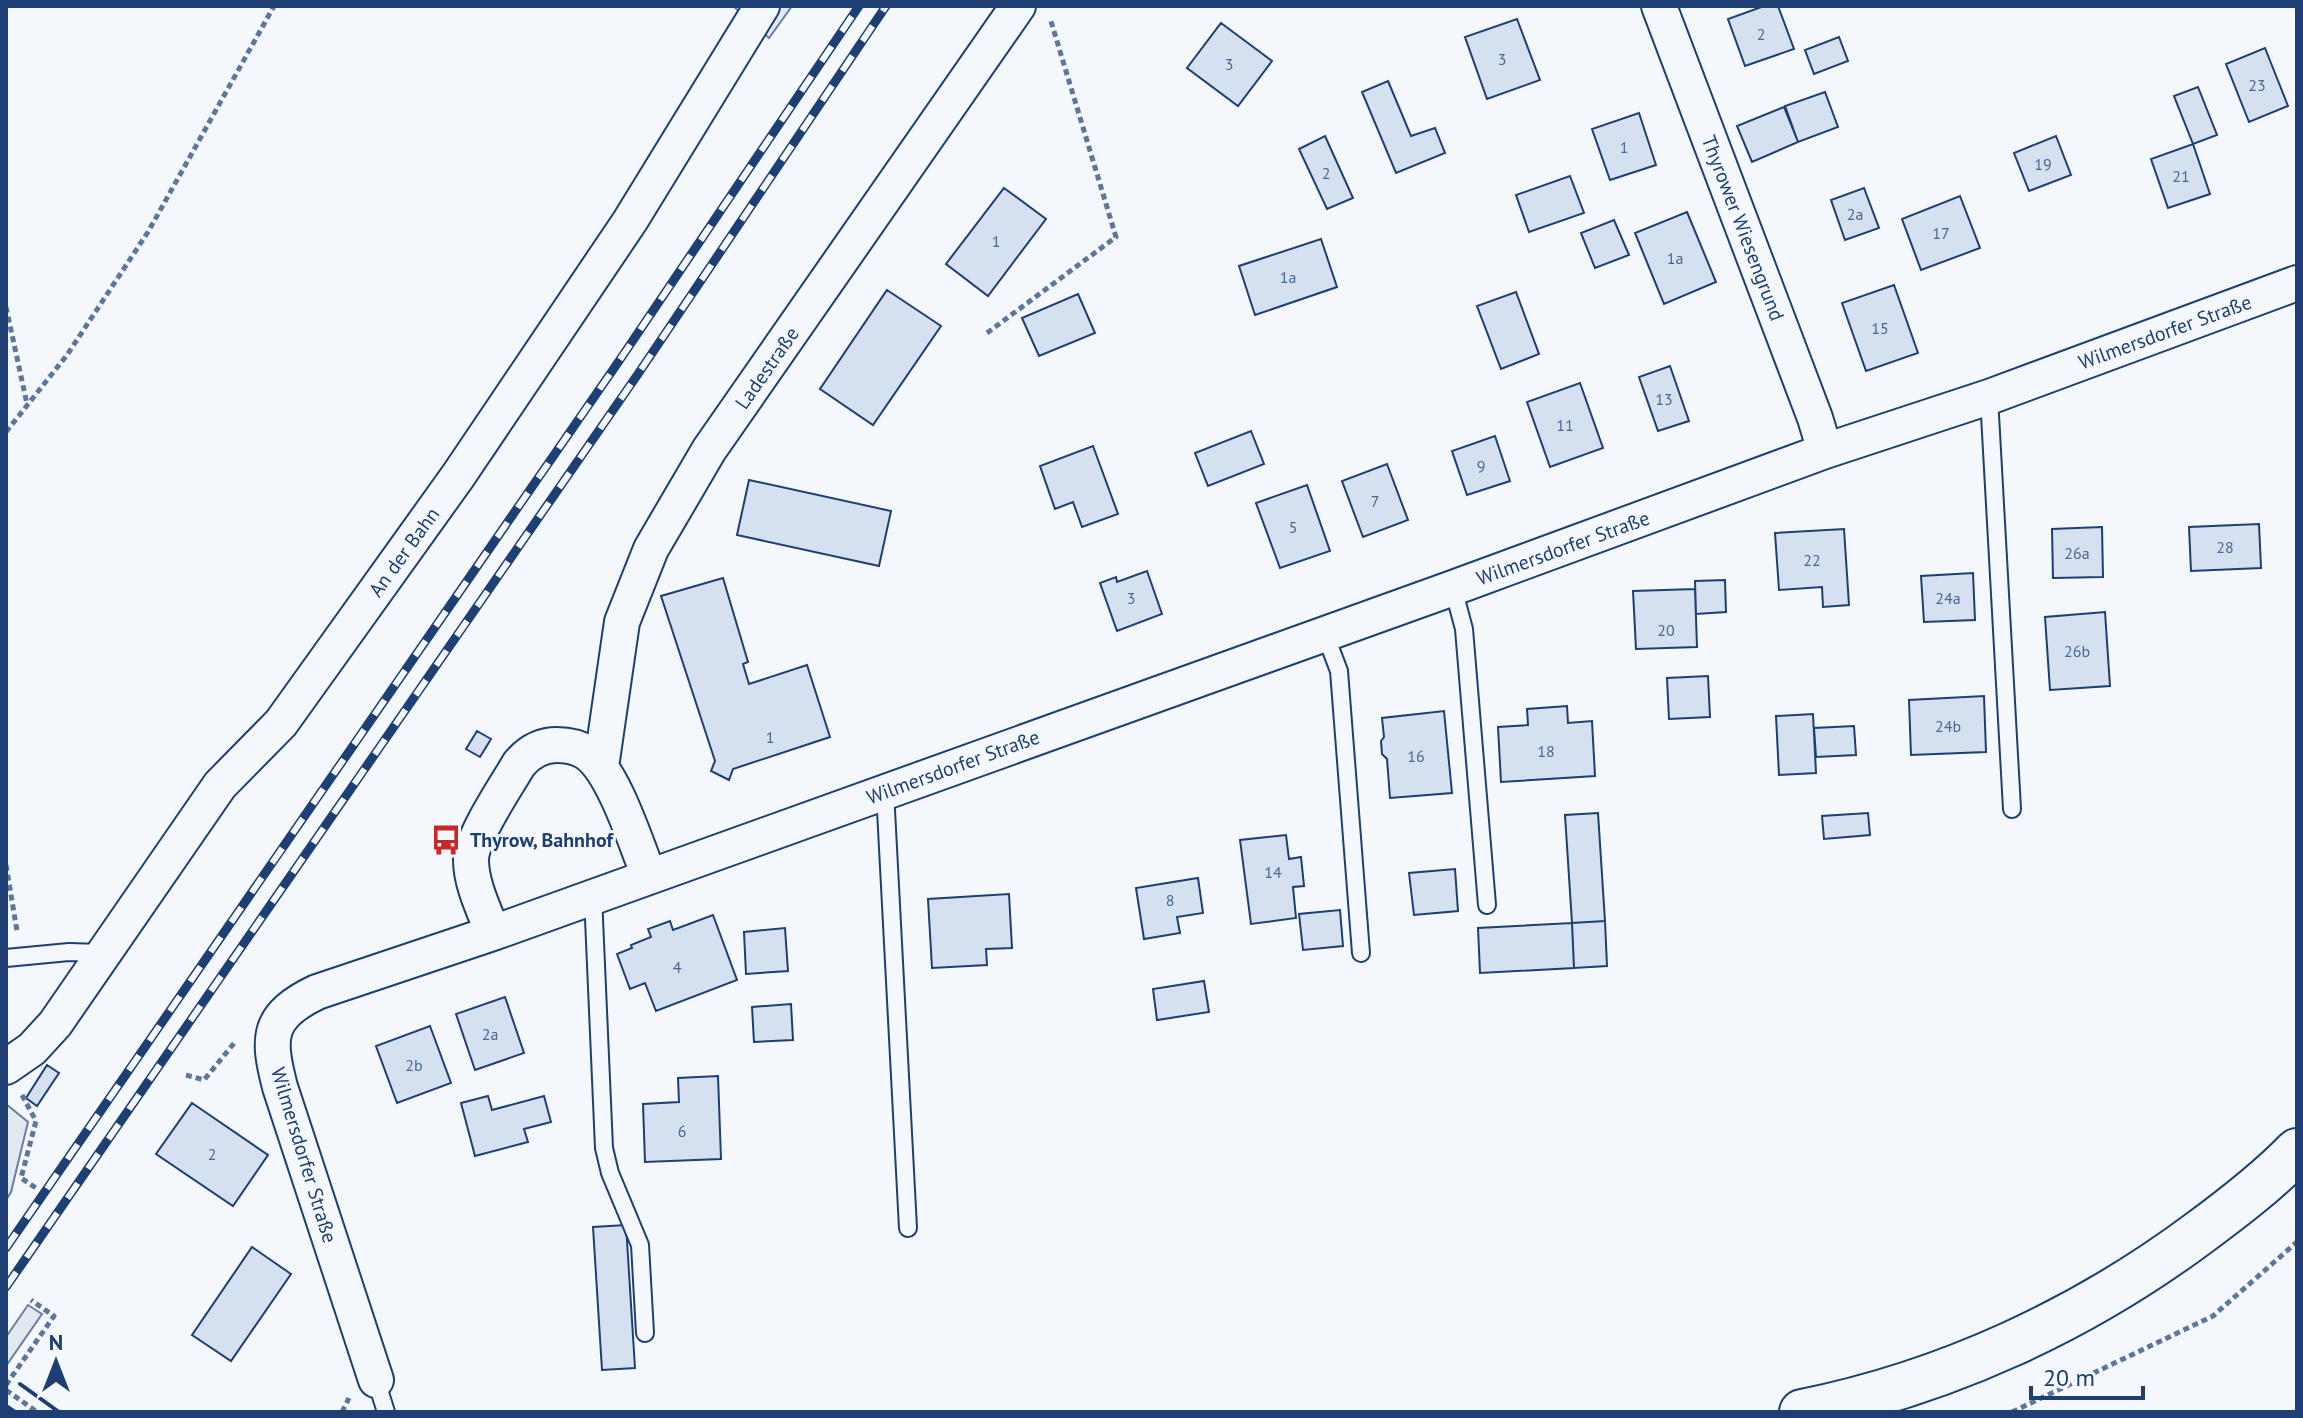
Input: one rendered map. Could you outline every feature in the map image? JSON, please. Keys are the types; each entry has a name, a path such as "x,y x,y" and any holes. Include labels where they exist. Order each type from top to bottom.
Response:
{"main road":[{"path":"1802,1412 1879,1394 1943,1372 2065,1318 2122,1287 2178,1249 2233,1208 2297,1151"}],"street":[{"name":"An der Bahn","path":"6,1066 20,1059 42,1039 220,785 281,723 458,476 630,221 762,6"},
{"name":"Ladestraße","path":"601,767 622,622 651,549 709,450 1018,6"},
{"name":"Thyrower Wiesengrund","path":"1659,6 1825,451"},
{"name":"Wilmersdorfer Straße","path":"376,1380 274,1064 272,1043 276,1027 281,1015 290,1006 317,992 493,933 1825,451 1989,397 2297,283"},
{"path":"493,933 476,890 471,859 473,844 519,764 527,754 540,747 572,746 587,753 601,767 649,876"}],"lane":[{"path":"1989,397 2012,809"},
{"path":"1453,588 1464,629 1487,905"},
{"path":"1325,634 1339,671 1361,953"},
{"path":"885,791 908,1228"},
{"path":"593,896 604,1148 610,1173 640,1245 645,1333"},
{"path":"14,958 69,952 102,953"},
{"path":"376,1380 386,1412"}],"path":[{"path":"6,432 67,355 148,232 274,6"},
{"path":"987,333 1116,237 1047,6"},
{"path":"6,307 28,405"},
{"path":"6,865 14,958"},
{"path":"6,1066 36,1121 21,1178 36,1188"},
{"path":"2012,1412 2213,1316 2297,1242"},
{"path":"31,1300 54,1316 6,1388 37,1412"}],"shaded area":[{"path":"733,6 792,6 769,38"},
{"path":"6,1104 28,1122 11,1192 6,1200"},
{"path":"28,1305 42,1314 6,1366 6,1337"}],"building":[{"path":"1764,6 1778,6 1794,49 1745,66 1728,19"},
{"path":"1517,19 1540,80 1487,99 1465,37"},
{"path":"1221,23 1272,61 1238,106 1187,68"},
{"path":"1839,37 1848,61 1814,74 1805,50"},
{"path":"2265,48 2288,106 2249,122 2226,64"},
{"path":"1388,81 1411,136 1435,128 1445,153 1396,173 1362,92"},
{"path":"2198,87 2217,135 2193,144 2174,96"},
{"path":"1825,92 1838,127 1798,142 1785,106"},
{"path":"1784,107 1798,142 1752,162 1737,126"},
{"path":"1639,113 1656,165 1610,180 1592,129"},
{"path":"1325,136 1353,198 1327,209 1299,149"},
{"path":"2056,136 2071,175 2029,191 2014,153"},
{"path":"2193,144 2210,194 2168,208 2151,159"},
{"path":"1570,176 1584,213 1529,232 1516,195"},
{"path":"1004,188 1046,219 988,296 946,264"},
{"path":"1864,188 1879,228 1845,240 1831,200"},
{"path":"1960,196 1980,248 1921,270 1902,219"},
{"path":"1687,212 1716,282 1664,304 1635,233"},
{"path":"1614,220 1629,255 1595,268 1581,233"},
{"path":"1321,239 1337,287 1255,315 1239,266"},
{"path":"1894,285 1918,353 1866,371 1842,303"},
{"path":"887,290 941,326 873,425 820,389"},
{"path":"1516,292 1539,354 1501,369 1477,306"},
{"path":"1078,294 1095,333 1039,356 1022,318"},
{"path":"1670,366 1689,421 1658,431 1639,377"},
{"path":"1580,383 1603,448 1550,467 1527,402"},
{"path":"1251,431 1264,464 1208,486 1195,453"},
{"path":"1495,436 1510,481 1467,495 1452,451"},
{"path":"1093,446 1118,514 1082,527 1073,502 1055,509 1040,466"},
{"path":"1387,464 1408,520 1363,537 1342,481"},
{"path":"749,480 891,511 879,566 737,535"},
{"path":"1307,485 1330,551 1280,568 1256,503"},
{"path":"2259,524 2261,568 2191,571 2189,527"},
{"path":"2102,527 2103,577 2053,578 2052,529"},
{"path":"1844,529 1849,605 1823,607 1822,587 1779,590 1775,533"},
{"path":"1147,571 1162,614 1117,631 1100,583 1116,577 1117,582"},
{"path":"1973,573 1975,620 1924,622 1921,576"},
{"path":"723,578 748,662 743,664 749,684 807,665 830,737 733,769 729,780 711,771 715,761 661,596"},
{"path":"1725,580 1726,612 1696,614 1695,581"},
{"path":"1695,589 1697,647 1636,649 1633,591"},
{"path":"2105,612 2110,686 2050,690 2045,617"},
{"path":"1708,676 1710,717 1669,719 1667,678"},
{"path":"1984,696 1986,752 1911,755 1909,700"},
{"path":"1567,706 1568,723 1592,721 1595,776 1501,782 1498,727 1528,725 1527,709"},
{"path":"1444,711 1452,793 1390,798 1387,759 1382,754 1382,718"},
{"path":"1813,714 1816,773 1779,775 1776,716"},
{"path":"1854,726 1856,755 1816,757 1814,728"},
{"path":"477,731 491,739 480,757 466,749"},
{"path":"1598,813 1605,921 1572,923 1565,815"},
{"path":"1868,813 1870,835 1824,839 1822,816"},
{"path":"1286,835 1289,859 1301,857 1304,886 1293,887 1296,918 1251,924 1240,840"},
{"path":"1455,869 1458,911 1414,915 1409,873"},
{"path":"1198,878 1203,913 1177,917 1180,933 1144,939 1136,888"},
{"path":"1009,894 1012,948 986,949 987,965 932,968 928,899"},
{"path":"1340,910 1343,946 1303,950 1299,914"},
{"path":"713,915 737,980 656,1011 645,983 630,989 617,954 651,937 648,929 670,921 673,930"},
{"path":"1605,921 1607,966 1574,968 1572,923"},
{"path":"1572,923 1574,968 1480,973 1478,928"},
{"path":"785,928 788,971 746,974 744,932"},
{"path":"1204,981 1209,1012 1157,1020 1153,989"},
{"path":"505,997 524,1053 475,1070 456,1014"},
{"path":"791,1004 793,1040 754,1042 752,1007"},
{"path":"430,1026 451,1083 397,1103 376,1046"},
{"path":"47,1065 59,1073 37,1106 26,1098"},
{"path":"718,1076 721,1159 645,1162 643,1104 679,1102 678,1078"},
{"path":"488,1096 492,1110 544,1096 551,1122 524,1129 528,1142 475,1156 461,1103"},
{"path":"192,1103 268,1155 233,1206 156,1154"},
{"path":"626,1225 635,1368 602,1370 593,1227"},
{"path":"252,1247 291,1274 231,1361 192,1335"}],"railway":[{"path":"6,1248 619,361 859,6"},
{"path":"6,1287 638,374 886,6"}],"wall":[{"path":"20,1384 59,1412"},
{"path":"6,1406 15,1412"}],"place":[{"name":"Thyrow, Bahnhof","path":"446,840"}]}
